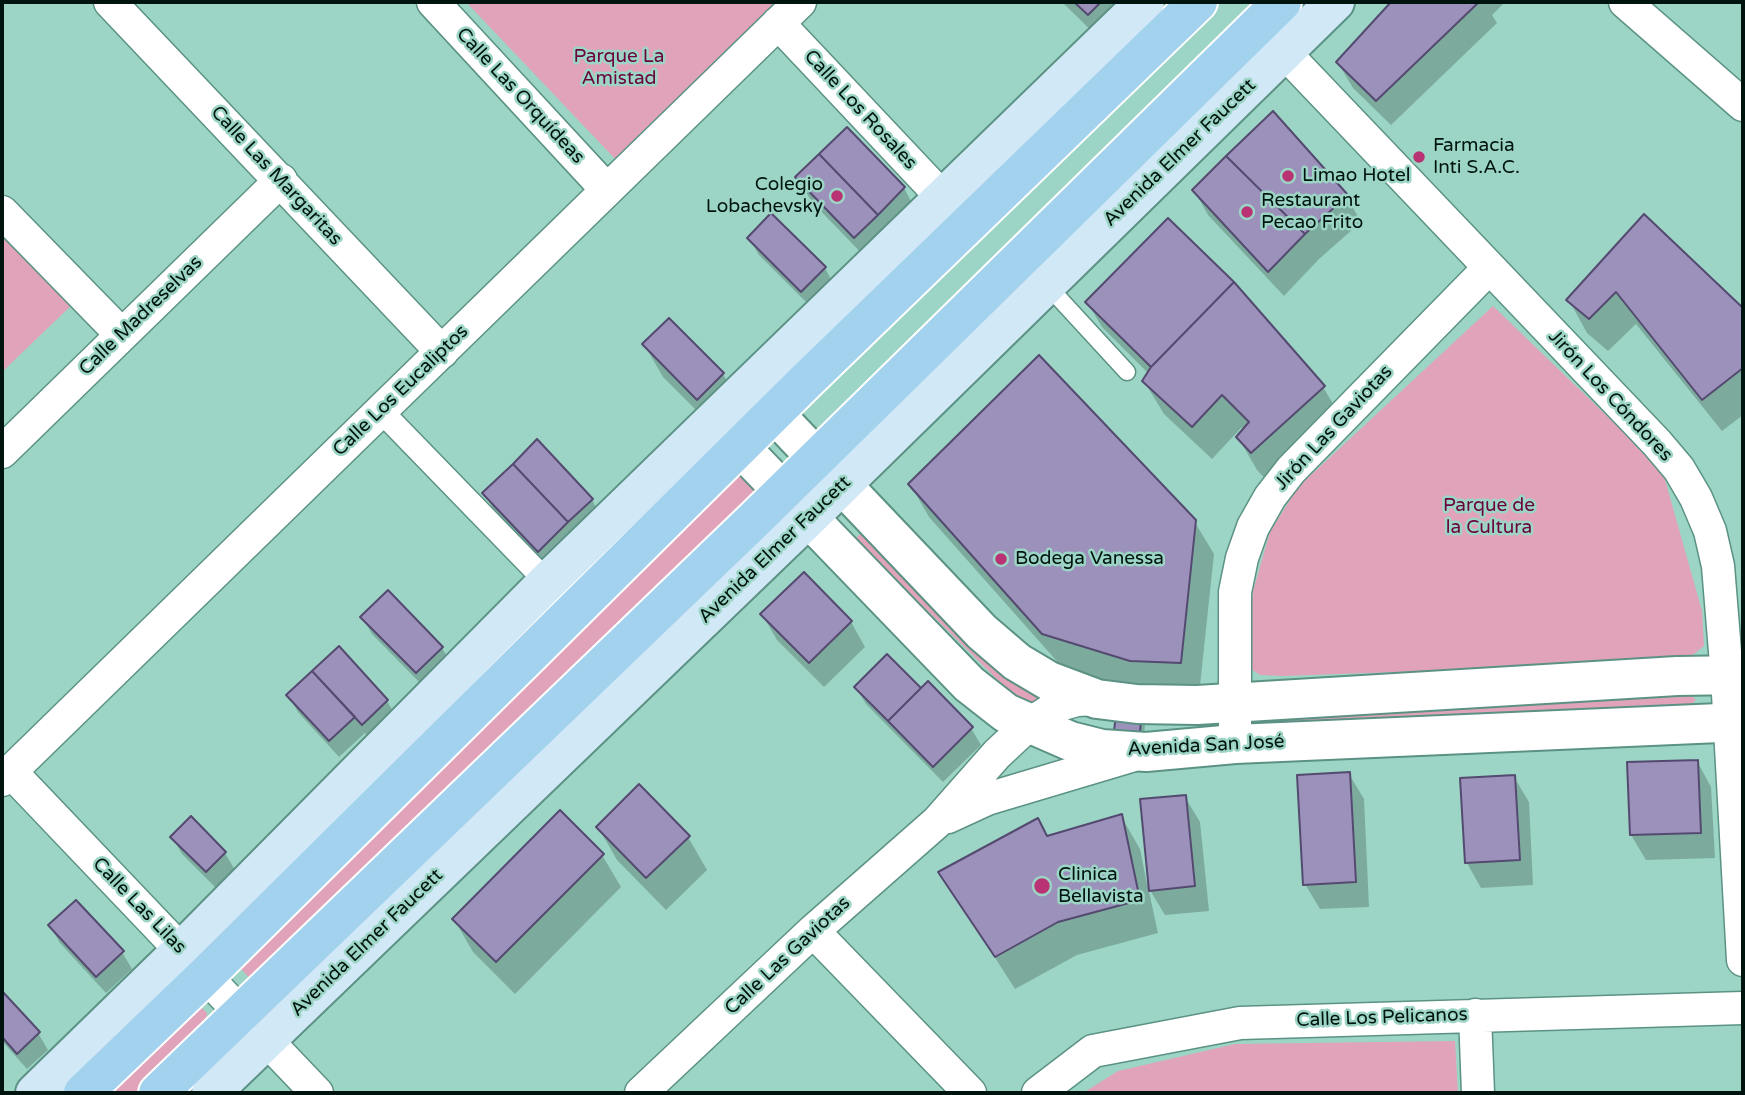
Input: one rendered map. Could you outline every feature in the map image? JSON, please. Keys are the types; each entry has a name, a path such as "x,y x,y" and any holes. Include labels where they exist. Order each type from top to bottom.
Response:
{"main road":[{"path":"761,400 943,198 1145,2"},
{"path":"34,1093 193,963 761,400 1198,2"},
{"name":"Avenida Elmer Faucett","path":"158,1093 254,1026 796,505 1282,2"},
{"name":"Avenida Elmer Faucett","path":"829,472 1046,284 1335,2"},
{"path":"83,1093 193,963 547,582 727,433"},
{"name":"Avenida Elmer Faucett","path":"211,1093 254,1026"}],"street":[{"name":"Calle Las Margaritas","path":"110,2 442,352"},
{"name":"Calle Las Orquídeas","path":"433,2 607,190"},
{"path":"1625,2 1743,105"},
{"name":"Calle Los Eucaliptos","path":"6,776 789,12"},
{"name":"Calle Los Rosales","path":"789,12 943,198"},
{"name":"Jirón Los Cóndores","path":"1284,52 1488,269 1657,443 1679,469 1696,498 1710,531 1718,566 1735,675 1743,960"},
{"name":"Calle Madreselvas","path":"2,452 281,180"},
{"path":"2,212 121,335"},
{"name":"Jirón Las Gaviotas","path":"1235,744 1235,592 1242,558 1254,527 1270,497 1290,470 1488,269"},
{"path":"761,400 982,632 1017,662 1049,681 1097,699 1137,705 1234,704 1677,676 1735,675"},
{"path":"381,411 547,582"},
{"name":"Avenida San José","path":"727,433 969,684 1006,713 1070,741 1102,749 1146,752 1235,744 1736,722"},
{"name":"Calle Las Gaviotas","path":"641,1093 813,931 937,822 997,754 1028,724 1059,705 1097,699"},
{"name":"Calle Las Gaviotas","path":"937,822 987,799 1146,752"},
{"name":"Calle Las Lilas","path":"6,776 193,963 317,1093"},
{"path":"813,931 970,1093"},
{"name":"Calle Los Pelicanos","path":"1038,1093 1093,1051 1227,1025 1743,1008"},
{"path":"1475,1015 1478,1093"}],"lane":[{"path":"1046,284 1128,372"}],"green space":[{"name":"Parque La Amistad","path":"466,2 780,2 618,162"},
{"path":"2,224 77,300 2,372"},
{"name":"Parque de la Cultura","path":"1493,306 1662,469 1702,611 1704,646 1684,662 1283,676 1260,675 1246,666 1253,591 1270,532 1298,487"},
{"path":"743,472 759,489 256,985 230,957 730,474"},
{"path":"871,524 1062,698 1030,709 1018,700 855,539"},
{"path":"1683,689 1696,700 1685,710 1268,725 1261,720"},
{"path":"197,1003 207,1013 206,1024 146,1093 89,1093"},
{"path":"1455,1041 1458,1093 1083,1093 1118,1071 1235,1044"}],"building":[{"path":"1074,2 1101,2 1088,15"},
{"path":"1391,2 1479,2 1376,101 1336,62"},
{"name":"Limao Hotel","path":"1273,111 1348,195 1305,234 1226,156"},
{"path":"847,127 905,187 878,215 819,154"},
{"name":"Colegio Lobachevsky","path":"819,154 878,215 854,238 795,177"},
{"name":"Restaurant Pecao Frito","path":"1226,156 1305,234 1268,272 1192,190"},
{"path":"771,213 826,267 801,292 747,238"},
{"path":"1644,214 1743,308 1743,368 1702,400 1616,292 1589,319 1566,300"},
{"path":"1168,218 1234,282 1151,367 1085,302"},
{"path":"1234,282 1325,386 1251,453 1236,437 1249,422 1222,395 1192,427 1142,381 1151,367"},
{"path":"669,318 724,373 697,400 642,344"},
{"path":"1039,355 1196,520 1181,663 1130,661 1042,634 908,484"},
{"path":"537,439 593,499 568,522 513,464"},
{"path":"513,464 568,522 538,552 482,493"},
{"path":"804,572 852,621 809,663 760,614"},
{"path":"388,590 443,647 416,673 360,617"},
{"path":"339,646 388,700 362,725 312,671"},
{"path":"887,654 921,688 888,721 854,687"},
{"path":"312,671 355,717 329,741 286,695"},
{"path":"928,681 973,727 933,767 888,721"},
{"path":"1116,714 1141,716 1140,734 1114,731"},
{"path":"1698,760 1701,833 1630,835 1627,762"},
{"path":"1350,772 1356,882 1303,885 1297,775"},
{"path":"1515,775 1520,860 1465,863 1460,778"},
{"path":"639,784 690,836 646,878 596,827"},
{"path":"1186,795 1195,886 1149,891 1140,799"},
{"path":"560,810 604,854 496,962 452,919"},
{"name":"Clinica Bellavista","path":"1122,814 1140,900 1058,922 995,957 938,872 1038,818 1047,836"},
{"path":"191,816 226,852 206,872 170,837"},
{"path":"76,900 124,951 96,977 48,925"},
{"path":"2,991 40,1032 17,1054 2,1037"}],"place":[{"name":"Farmacia Inti S.A.C.","path":"1419,157"},
{"name":"Limao Hotel","path":"1288,176"},
{"name":"Colegio Lobachevsky","path":"837,196"},
{"name":"Restaurant Pecao Frito","path":"1247,212"},
{"name":"Bodega Vanessa","path":"1001,559"},
{"name":"Clinica Bellavista","path":"1042,886"}]}
